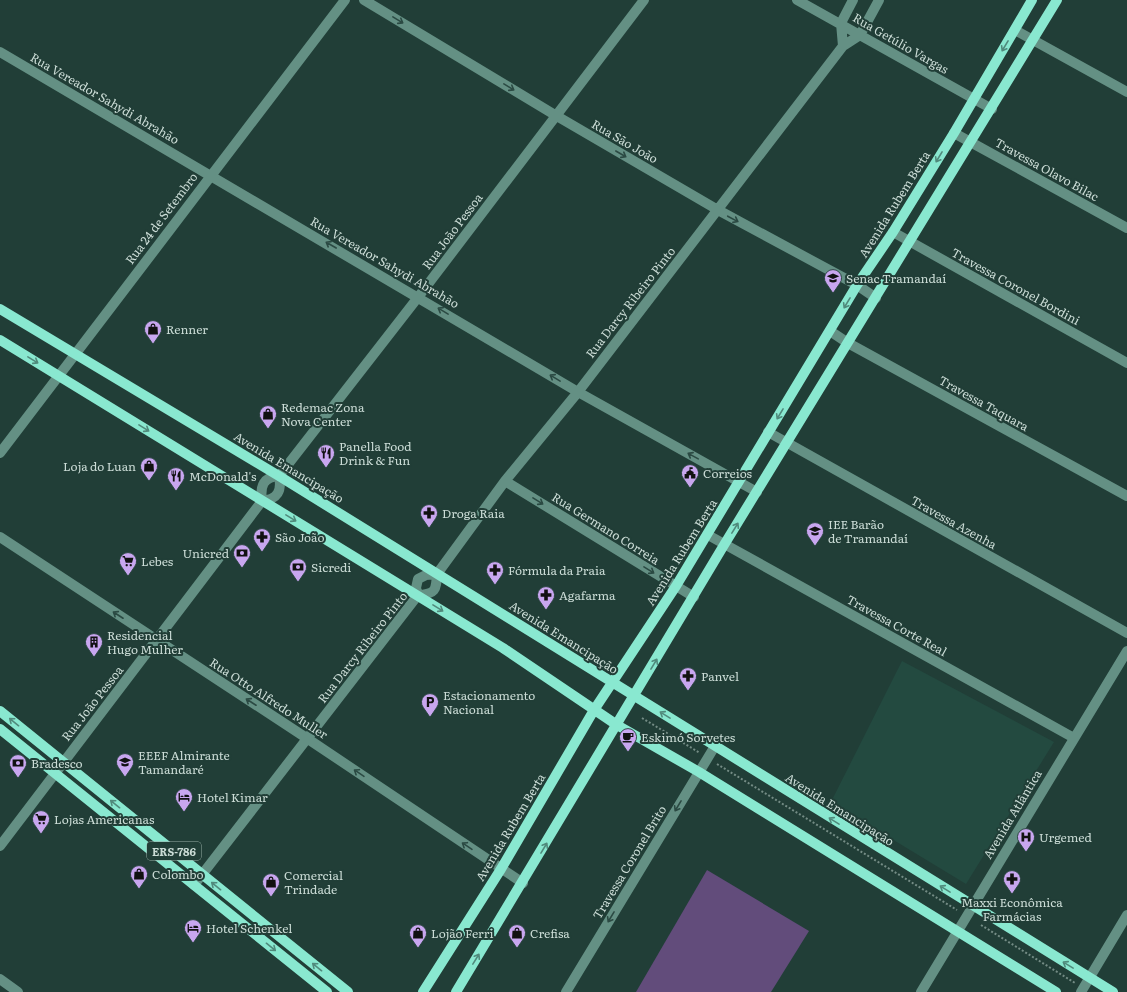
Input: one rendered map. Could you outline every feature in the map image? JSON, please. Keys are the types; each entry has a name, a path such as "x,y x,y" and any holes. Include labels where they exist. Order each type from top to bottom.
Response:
{"main road":[{"name":"Avenida Rubem Berta","path":"423,992 502,869 594,710 708,535 830,330 954,133 1032,0"},
{"path":"456,992 523,883 694,597 724,544 876,298 909,241 992,109 1057,0"},
{"name":"Avenida Emancipação","path":"0,309 279,476 1113,992"},
{"path":"0,340 58,374 503,648 617,725 699,772 1056,992"},
{"name":"ERS-786","path":"0,710 348,992"},
{"name":"ERS-786","path":"0,729 327,992"}],"street":[{"name":"Rua 24 de Setembro","path":"0,453 58,374 346,0"},
{"name":"Rua São João","path":"364,0 555,115 718,210 857,286 876,298"},
{"name":"Rua João Pessoa","path":"262,500 272,499 277,496 281,487 279,476 419,296 555,115 644,0"},
{"name":"Rua Getúlio Vargas","path":"797,0 841,23 992,109"},
{"path":"843,46 841,23 853,0"},
{"name":"Rua Darcy Ribeiro Pinto","path":"418,595 427,595 434,590 436,587 437,574 505,481 578,392 843,46 860,35 879,0"},
{"path":"1015,30 1127,92"},
{"name":"Rua Vereador Sahydi Abrahão","path":"0,52 419,296 578,392 757,492"},
{"name":"Travessa Olavo Bilac","path":"954,133 1127,228"},
{"name":"Travessa Coronel Bordini","path":"893,232 1127,363"},
{"name":"Travessa Taquara","path":"830,330 848,343 1127,496"},
{"name":"Travessa Azenha","path":"768,432 1127,633"},
{"name":"Rua João Pessoa","path":"0,846 63,761 157,641 262,500 261,490 264,481 271,476 279,476"},
{"name":"Rua Germano Correia","path":"505,481 694,597"},
{"name":"Travessa Corte Real","path":"708,535 1074,738"},
{"name":"Rua Otto Alfredo Muller","path":"0,537 308,739 523,883"},
{"name":"Rua Darcy Ribeiro Pinto","path":"418,595 416,588 418,579 426,574 437,574"},
{"name":"Rua Darcy Ribeiro Pinto","path":"194,885 418,595"},
{"name":"Avenida Atlântica","path":"921,992 1074,738 1124,662 1127,651"},
{"name":"Travessa Coronel Brito","path":"566,992 715,746"},
{"path":"1082,990 1127,915"},
{"path":"0,979 18,992"}],"path":[{"path":"642,718 957,910"},
{"path":"981,925 1082,990"}],"shaded area":[{"path":"902,661 1054,742 966,884 831,802"},
{"path":"707,870 809,931 771,992 636,992"}],"place":[{"name":"Senac Tramandaí","path":"833,293"},
{"name":"Renner","path":"153,344"},
{"name":"Redemac Zona Nova Center","path":"268,429"},
{"name":"Panella Food Drink & Fun","path":"326,468"},
{"name":"Loja do Luan","path":"149,481"},
{"name":"Correios","path":"690,488"},
{"name":"McDonald's","path":"176,491"},
{"name":"Droga Raia","path":"429,528"},
{"name":"IEE Barão de Tramandaí","path":"815,546"},
{"name":"São João","path":"262,552"},
{"name":"Unicred","path":"242,568"},
{"name":"Lebes","path":"128,576"},
{"name":"Sicredi","path":"298,582"},
{"name":"Fórmula da Praia","path":"495,585"},
{"name":"Agafarma","path":"546,610"},
{"name":"Residencial Hugo Mulher","path":"94,657"},
{"name":"Panvel","path":"688,691"},
{"name":"Estacionamento Nacional","path":"430,717"},
{"name":"Eskimó Sorvetes","path":"628,752"},
{"name":"EEEF Almirante Tamandaré","path":"125,777"},
{"name":"Bradesco","path":"18,778"},
{"name":"Hotel Kimar","path":"184,812"},
{"name":"Lojas Americanas","path":"41,834"},
{"name":"Urgemed","path":"1026,852"},
{"name":"Colombo","path":"139,889"},
{"name":"Maxxi Econômica Farmácias","path":"1012,894"},
{"name":"Comercial Trindade","path":"271,897"},
{"name":"Hotel Schenkel","path":"193,943"},
{"name":"Lojão Ferri","path":"418,948"},
{"name":"Crefisa","path":"517,948"}]}
